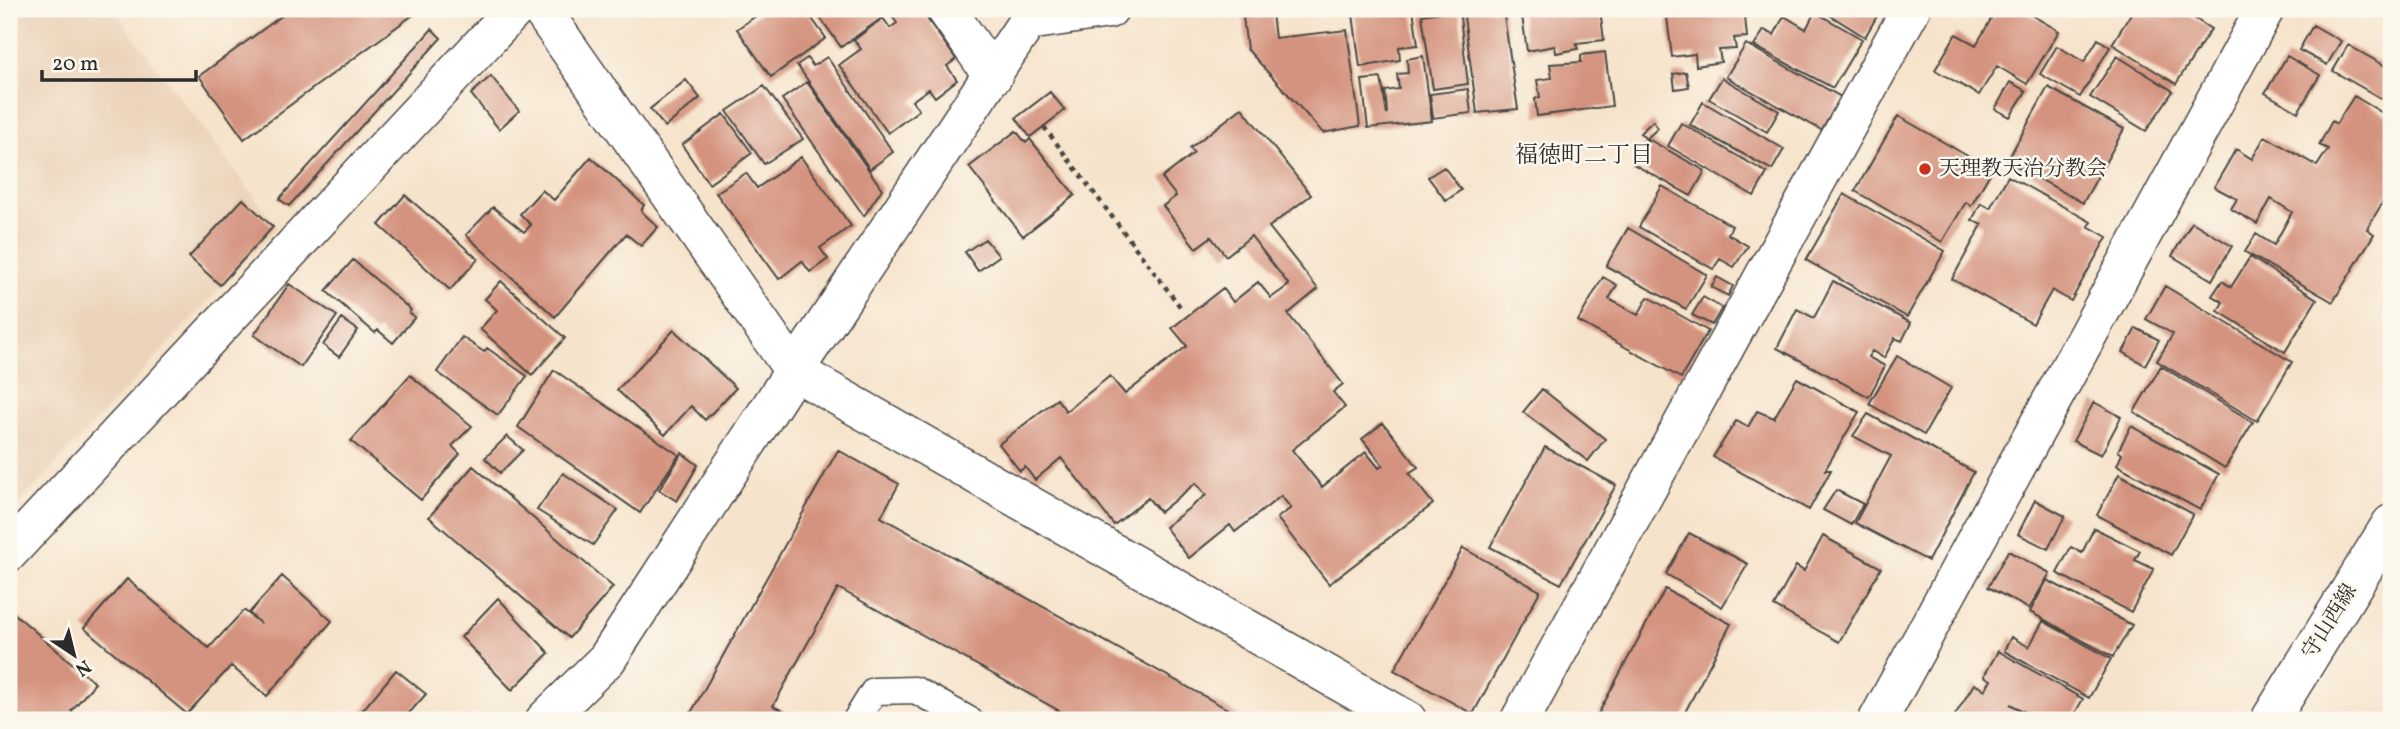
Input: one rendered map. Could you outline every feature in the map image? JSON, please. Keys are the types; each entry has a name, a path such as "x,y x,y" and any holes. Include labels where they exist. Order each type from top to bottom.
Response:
{"street":[{"path":"9,552 515,9"},
{"path":"541,9 794,371 1407,720"},
{"path":"946,9 993,76"},
{"path":"545,720 607,659 794,371 1028,21 1110,9"},
{"path":"1520,720 1910,9"},
{"path":"1878,720 2265,9"},
{"name":"守山西線","path":"2270,720 2391,524"}],"lane":[{"path":"856,720 874,691 915,690 969,720"}],"path":[{"path":"1044,127 1182,309"}],"shaded area":[{"path":"9,9 113,9 277,227 9,515"}],"building":[{"path":"291,9 421,9 244,139 199,76"},
{"path":"766,9 805,9 826,38 771,77 737,29"},
{"path":"814,9 920,9 956,59 947,66 957,80 935,97 929,89 912,101 919,110 888,133 839,65 861,49 854,40 883,18 890,28 897,23 889,13 841,47"},
{"path":"1360,9 1413,9 1418,45 1399,47 1400,60 1360,67 1353,14 1360,13"},
{"path":"1459,9 1468,84 1433,89 1422,15"},
{"path":"1463,9 1503,9 1518,109 1477,113"},
{"path":"1521,9 1600,9 1604,40 1576,43 1578,49 1556,53 1555,46 1527,51"},
{"path":"1666,9 1744,9 1747,37 1734,38 1736,49 1719,50 1721,62 1696,66 1695,54 1672,57"},
{"path":"1831,9 1881,9 1865,37 1828,14"},
{"path":"1997,9 2021,9 2059,31 2027,84 1997,66 1979,95 1935,70 1956,34 1976,45"},
{"path":"2134,9 2180,9 2211,29 2176,84 2112,44"},
{"path":"1815,12 1862,39 1833,88 1754,46 1764,30 1774,35 1784,16 1806,29"},
{"path":"1272,13 1275,38 1347,30 1360,126 1323,133 1247,49 1243,17"},
{"path":"2313,25 2341,41 2327,65 2299,50"},
{"path":"432,29 441,38 289,206 279,199"},
{"path":"2098,39 2110,47 2080,97 2040,74 2057,46 2084,62"},
{"path":"1746,44 1841,97 1823,131 1726,77"},
{"path":"2348,45 2389,68 2391,64 2391,104 2333,71"},
{"path":"1605,52 1612,106 1537,116 1535,99 1540,97 1537,80 1552,78 1550,64 1581,62 1581,55"},
{"path":"1423,56 1432,121 1368,128 1362,80 1381,78 1387,114 1385,91 1399,89 1397,74 1408,73 1407,59"},
{"path":"2117,56 2173,91 2146,131 2090,97"},
{"path":"2287,56 2320,75 2298,112 2265,93"},
{"path":"827,57 893,152 870,169 797,65 807,58 813,66"},
{"path":"1686,72 1689,87 1675,89 1673,74"},
{"path":"491,76 519,111 499,129 471,94"},
{"path":"1722,78 1779,111 1767,132 1709,99"},
{"path":"686,80 700,98 665,127 650,109"},
{"path":"807,82 882,189 864,216 782,99"},
{"path":"2010,82 2026,91 2010,117 1995,109"},
{"path":"764,86 803,139 764,164 727,111"},
{"path":"2048,87 2124,129 2083,203 2007,161"},
{"path":"1468,89 1471,113 1433,118 1430,94"},
{"path":"1050,92 1065,110 1030,137 1016,118"},
{"path":"2354,96 2391,118 2391,188 2367,229 2374,234 2333,302 2245,252 2256,234 2274,245 2292,212 2271,199 2257,224 2231,209 2237,199 2214,187 2236,149 2252,159 2265,136 2317,166 2328,149 2319,145 2332,121 2336,124"},
{"path":"1703,102 1784,149 1772,170 1690,125"},
{"path":"1242,108 1311,195 1269,227 1318,289 1288,314 1343,384 1333,392 1345,407 1292,450 1322,487 1366,452 1379,468 1383,465 1362,439 1383,423 1418,467 1409,473 1433,504 1329,584 1277,518 1291,508 1281,496 1235,532 1230,525 1189,558 1165,527 1206,495 1196,483 1160,512 1148,498 1114,525 1061,458 1035,480 1025,467 1020,471 999,444 1057,399 1066,411 1110,376 1125,394 1187,346 1172,328 1223,288 1233,302 1258,282 1271,298 1289,285 1251,236 1226,256 1211,237 1196,248 1163,206 1176,196 1162,178 1194,153 1190,148"},
{"path":"724,114 752,153 709,184 682,145"},
{"path":"1898,116 1992,170 1971,206 1966,202 1942,242 1855,191"},
{"path":"1653,121 1658,128 1646,139 1640,133"},
{"path":"1681,123 1767,173 1754,196 1668,146"},
{"path":"1016,131 1026,143 1030,139 1075,195 1023,236 969,167"},
{"path":"1648,139 1705,171 1691,196 1633,164"},
{"path":"591,157 644,205 641,211 658,227 641,246 626,234 555,317 466,235 493,207 524,232 531,225 520,214 542,190 554,200"},
{"path":"801,157 851,226 820,248 828,259 810,272 802,261 779,279 716,193 746,173 757,188"},
{"path":"1444,167 1461,190 1446,201 1428,177"},
{"path":"2008,176 2091,222 2088,226 2107,237 2071,301 2052,290 2033,324 1952,279 1982,225 1972,220 1981,203 1990,208"},
{"path":"1662,186 1732,226 1728,234 1748,246 1734,267 1720,259 1713,269 1639,227"},
{"path":"1844,194 1945,251 1907,317 1806,260"},
{"path":"405,195 478,259 450,290 379,225"},
{"path":"243,199 273,227 220,285 189,257"},
{"path":"2192,222 2232,246 2212,280 2172,256"},
{"path":"1628,228 1707,275 1686,309 1606,266"},
{"path":"985,239 999,256 978,271 965,252"},
{"path":"2250,257 2317,299 2285,352 2218,311 2223,302 2212,296 2222,281 2231,287"},
{"path":"353,260 411,310 409,313 415,317 393,343 378,330 375,333 326,291"},
{"path":"1603,277 1617,285 1609,299 1638,315 1648,297 1708,331 1681,378 1578,321"},
{"path":"1717,277 1733,286 1728,296 1711,287"},
{"path":"501,281 565,338 532,375 480,329 497,310 485,299"},
{"path":"1833,281 1911,323 1902,341 1895,338 1884,358 1872,351 1868,357 1885,366 1869,397 1777,348 1797,309 1814,318"},
{"path":"289,284 337,316 301,367 254,335"},
{"path":"2165,286 2292,362 2257,421 2157,361 2173,334 2146,319"},
{"path":"1703,297 1722,308 1712,325 1692,315"},
{"path":"342,319 358,330 339,357 323,345"},
{"path":"2136,328 2159,340 2145,365 2123,352"},
{"path":"674,330 736,388 705,420 691,406 665,435 617,390"},
{"path":"462,337 484,352 487,348 527,376 498,415 437,372"},
{"path":"1897,356 1951,388 1924,435 1869,404"},
{"path":"2161,366 2253,422 2225,468 2134,412"},
{"path":"554,370 679,455 640,513 518,427"},
{"path":"410,375 472,426 452,446 460,454 421,500 351,441"},
{"path":"1797,378 1859,412 1825,470 1831,470 1809,510 1713,457 1736,421 1748,427 1757,411 1774,418"},
{"path":"1542,389 1605,439 1588,461 1523,412"},
{"path":"2094,402 2121,417 2101,455 2073,441"},
{"path":"1868,414 1974,472 1928,561 1855,523 1891,456 1853,436"},
{"path":"2131,426 2219,474 2200,510 2117,465 2122,454 2118,451"},
{"path":"507,436 523,450 500,473 485,458"},
{"path":"1545,447 1616,485 1561,584 1490,547"},
{"path":"838,450 899,484 881,517 1247,720 1076,720 838,588 773,706 793,716 791,720 687,720"},
{"path":"682,453 698,465 677,501 659,490"},
{"path":"473,466 613,587 569,638 429,517"},
{"path":"563,473 618,510 593,545 537,510"},
{"path":"2119,474 2193,514 2171,555 2097,515"},
{"path":"1836,490 1863,504 1851,525 1823,510"},
{"path":"2035,500 2065,516 2048,549 2018,534"},
{"path":"2094,528 2140,551 2135,560 2154,569 2131,612 2057,573 2071,547 2082,553"},
{"path":"1689,533 1748,564 1722,607 1666,574"},
{"path":"1823,536 1881,568 1839,642 1774,606 1796,566 1804,571"},
{"path":"1463,548 1540,591 1473,714 1394,670"},
{"path":"2008,551 2050,573 2029,609 1988,587"},
{"path":"282,576 332,621 267,696 231,666 187,714 84,628 127,579 209,648 244,610 261,624 249,613"},
{"path":"2047,580 2132,625 2113,657 2030,612"},
{"path":"1665,589 1731,624 1681,720 1595,720"},
{"path":"498,598 549,653 512,690 461,637"},
{"path":"9,609 95,683 71,711 83,720 9,720"},
{"path":"2043,621 2111,659 2089,698 2004,651 2011,637 2029,647"},
{"path":"1998,651 2083,699 2071,720 2040,720 2010,704 2037,720 1952,720 1974,684 1985,690 1991,680 1984,676"},
{"path":"396,670 426,694 403,720 371,720 361,712"}],"place":[{"name":"天理教天治分教会","path":"1925,169"}],"district":[{"name":"福徳町二丁目","path":"1584,156"}]}
